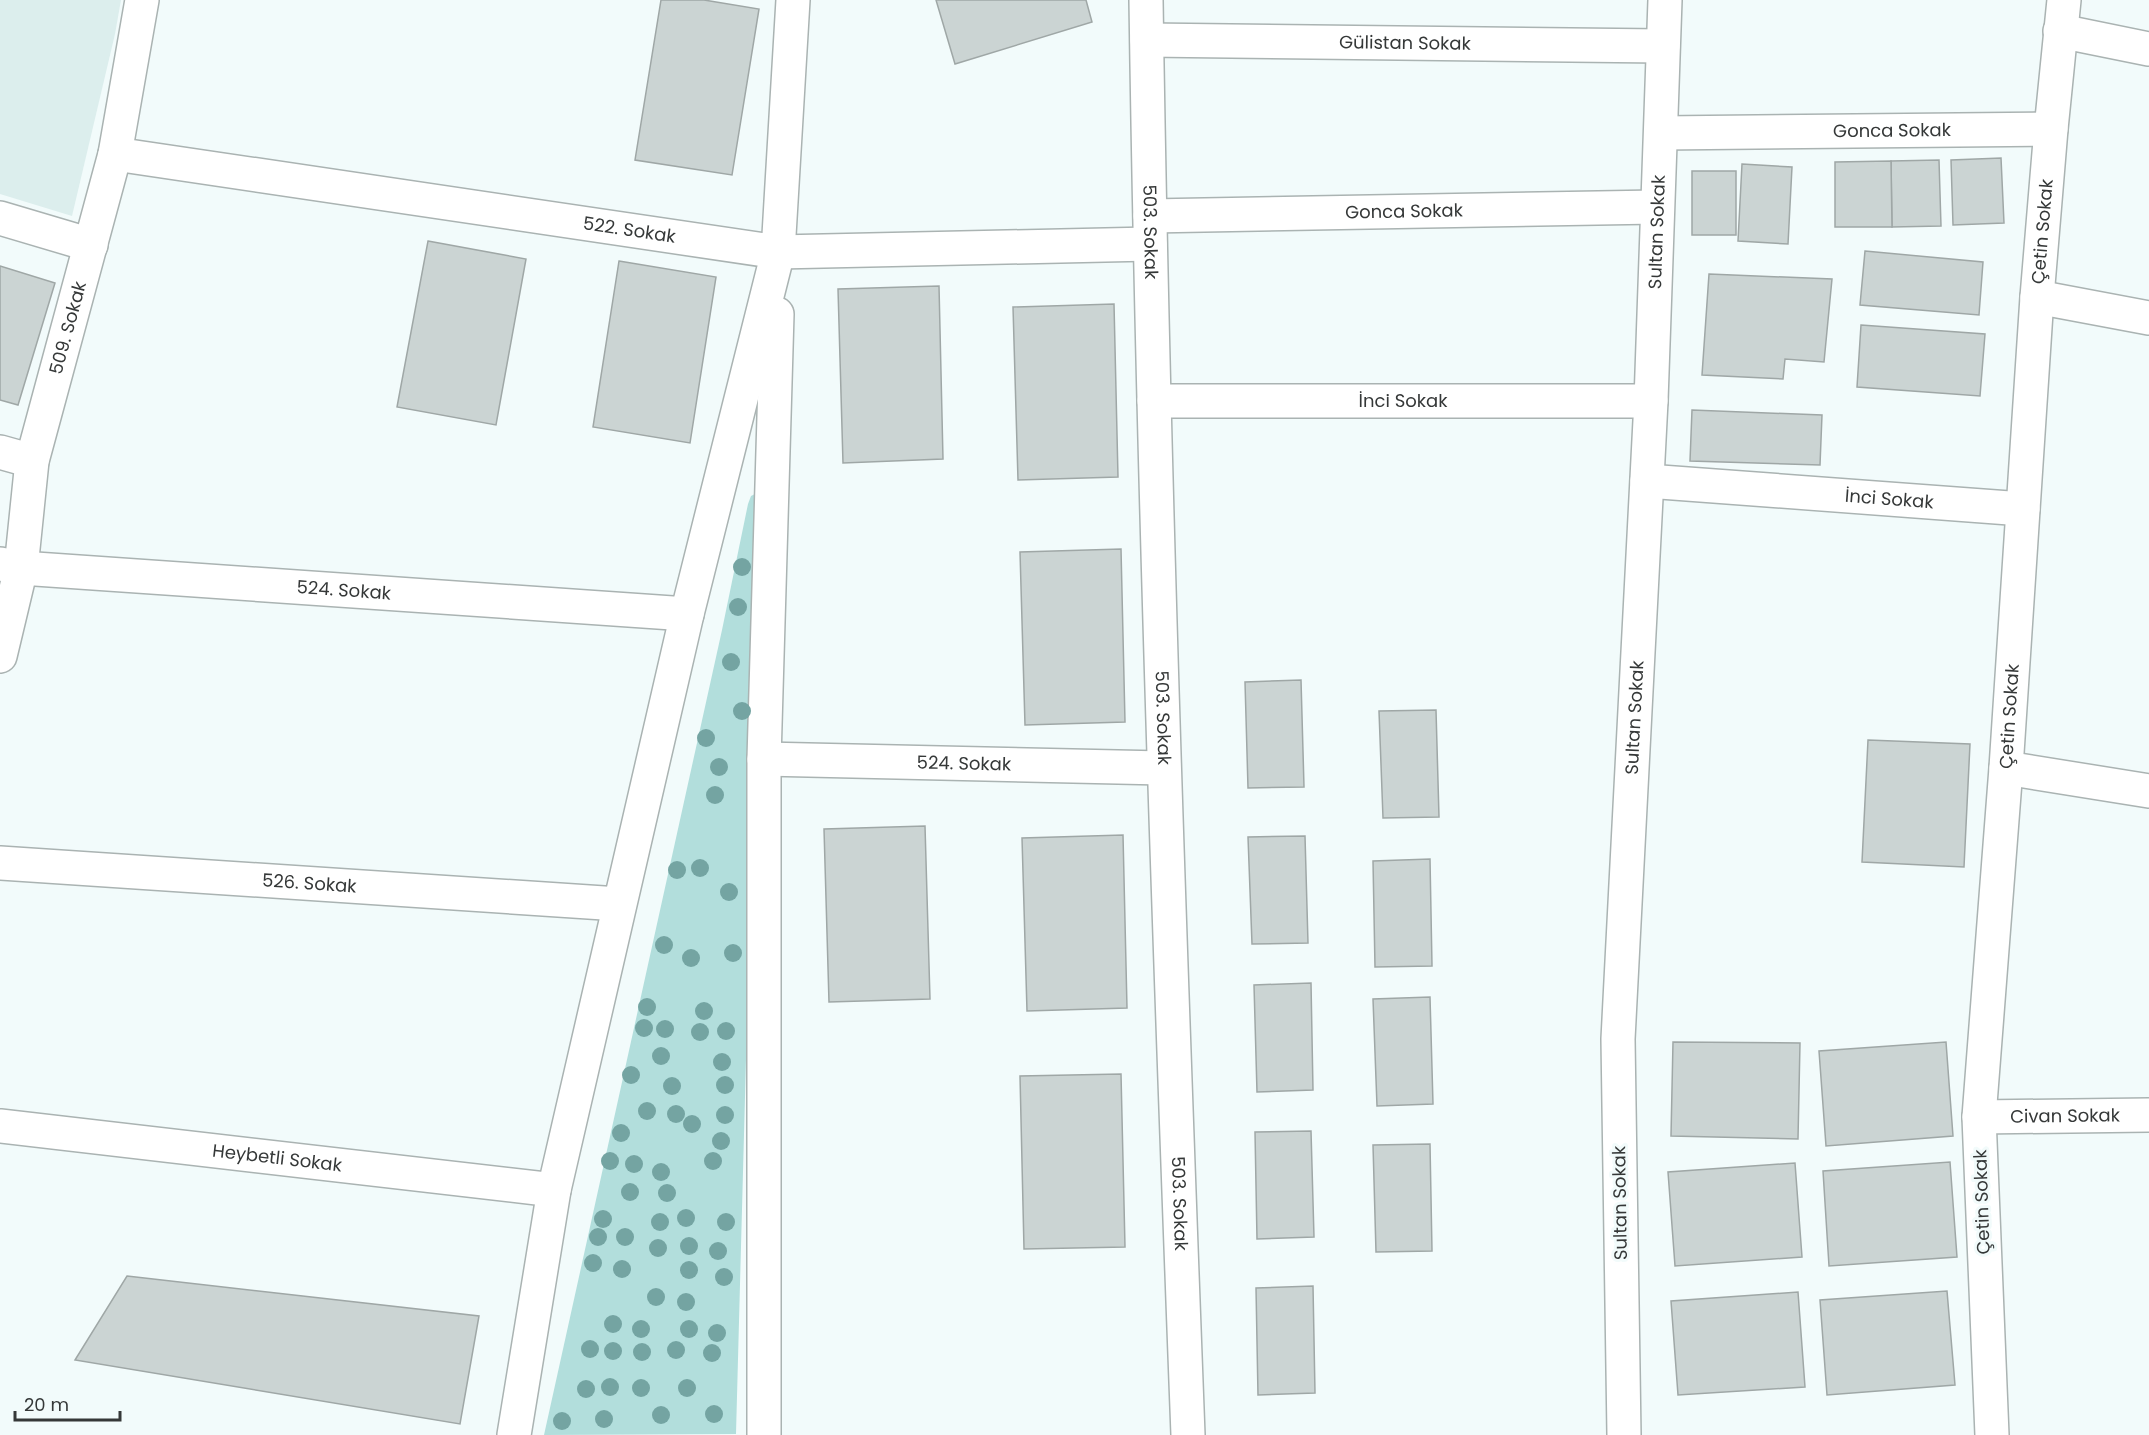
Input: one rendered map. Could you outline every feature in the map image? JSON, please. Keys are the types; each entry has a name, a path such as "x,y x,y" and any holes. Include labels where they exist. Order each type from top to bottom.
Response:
{"street":[{"name":"509. Sokak","path":"0,656 10,566 32,461 115,154 142,0"},
{"path":"764,1435 764,759 778,252 793,0"},
{"name":"503. Sokak","path":"1146,0 1163,768 1188,1435"},
{"name":"Sultan Sokak","path":"1624,1435 1618,1039 1651,401 1665,0"},
{"path":"2062,16 2149,49"},
{"name":"Çetin Sokak","path":"1992,1435 1979,1117 2006,768 2037,297 2062,16"},
{"name":"Gülistan Sokak","path":"1147,40 1663,46"},
{"name":"Gonca Sokak","path":"1661,134 2051,129"},
{"name":"522. Sokak","path":"115,154 778,252 1150,230"},
{"name":"Gonca Sokak","path":"1150,230 1658,207"},
{"path":"0,218 91,245"},
{"path":"514,1435 554,1190 687,614 778,252"},
{"path":"2037,297 2149,318"},
{"name":"İnci Sokak","path":"1154,401 1651,401"},
{"path":"0,452 32,461"},
{"name":"İnci Sokak","path":"1647,481 2023,509"},
{"name":"524. Sokak","path":"10,566 687,614"},
{"name":"524. Sokak","path":"764,759 1163,768"},
{"path":"2006,768 2149,791"},
{"name":"526. Sokak","path":"0,863 619,904"},
{"name":"Civan Sokak","path":"1979,1117 2149,1115"},
{"name":"Heybetli Sokak","path":"0,1126 554,1190"}],"shaded area":[{"path":"0,0 121,0 72,216 0,194"},
{"path":"755,494 761,498 736,1434 544,1435 748,504 751,496"}],"building":[{"path":"661,0 704,0 759,9 732,175 635,160"},
{"path":"936,0 1086,0 1092,22 955,64"},
{"path":"2001,158 2004,223 1953,225 1951,160"},
{"path":"1939,160 1941,226 1892,227 1891,161"},
{"path":"1891,161 1892,227 1835,227 1835,162"},
{"path":"1742,164 1792,167 1788,244 1738,241"},
{"path":"1692,171 1736,171 1736,235 1692,235"},
{"path":"428,241 526,259 496,425 397,407"},
{"path":"1865,251 1983,262 1979,315 1860,305"},
{"path":"619,261 716,277 690,443 593,427"},
{"path":"0,266 55,283 18,405 0,400"},
{"path":"1709,274 1832,279 1824,362 1785,359 1783,379 1702,375"},
{"path":"939,286 943,459 843,463 838,289"},
{"path":"1114,304 1118,477 1018,480 1013,307"},
{"path":"1861,325 1985,334 1980,396 1857,387"},
{"path":"1692,410 1822,415 1820,465 1690,461"},
{"path":"1121,549 1125,722 1025,725 1020,552"},
{"path":"1301,680 1304,787 1248,788 1245,682"},
{"path":"1436,710 1439,817 1383,818 1379,711"},
{"path":"1868,740 1970,744 1964,867 1862,862"},
{"path":"925,826 930,999 829,1002 824,829"},
{"path":"1123,835 1127,1008 1027,1011 1022,838"},
{"path":"1305,836 1308,943 1252,944 1248,837"},
{"path":"1430,859 1432,966 1375,967 1373,861"},
{"path":"1311,983 1313,1090 1257,1092 1254,985"},
{"path":"1430,997 1433,1104 1377,1106 1373,999"},
{"path":"1673,1042 1800,1043 1798,1139 1671,1136"},
{"path":"1946,1042 1953,1136 1826,1146 1819,1051"},
{"path":"1121,1074 1125,1247 1024,1249 1020,1076"},
{"path":"1311,1131 1314,1237 1257,1239 1255,1132"},
{"path":"1430,1144 1432,1251 1376,1252 1373,1145"},
{"path":"1950,1162 1957,1257 1829,1266 1823,1171"},
{"path":"1795,1163 1802,1257 1675,1266 1668,1172"},
{"path":"127,1276 479,1316 460,1424 75,1360"},
{"path":"1313,1286 1315,1393 1258,1395 1256,1288"},
{"path":"1947,1291 1955,1385 1827,1395 1820,1300"},
{"path":"1798,1292 1805,1387 1678,1395 1671,1301"}]}
